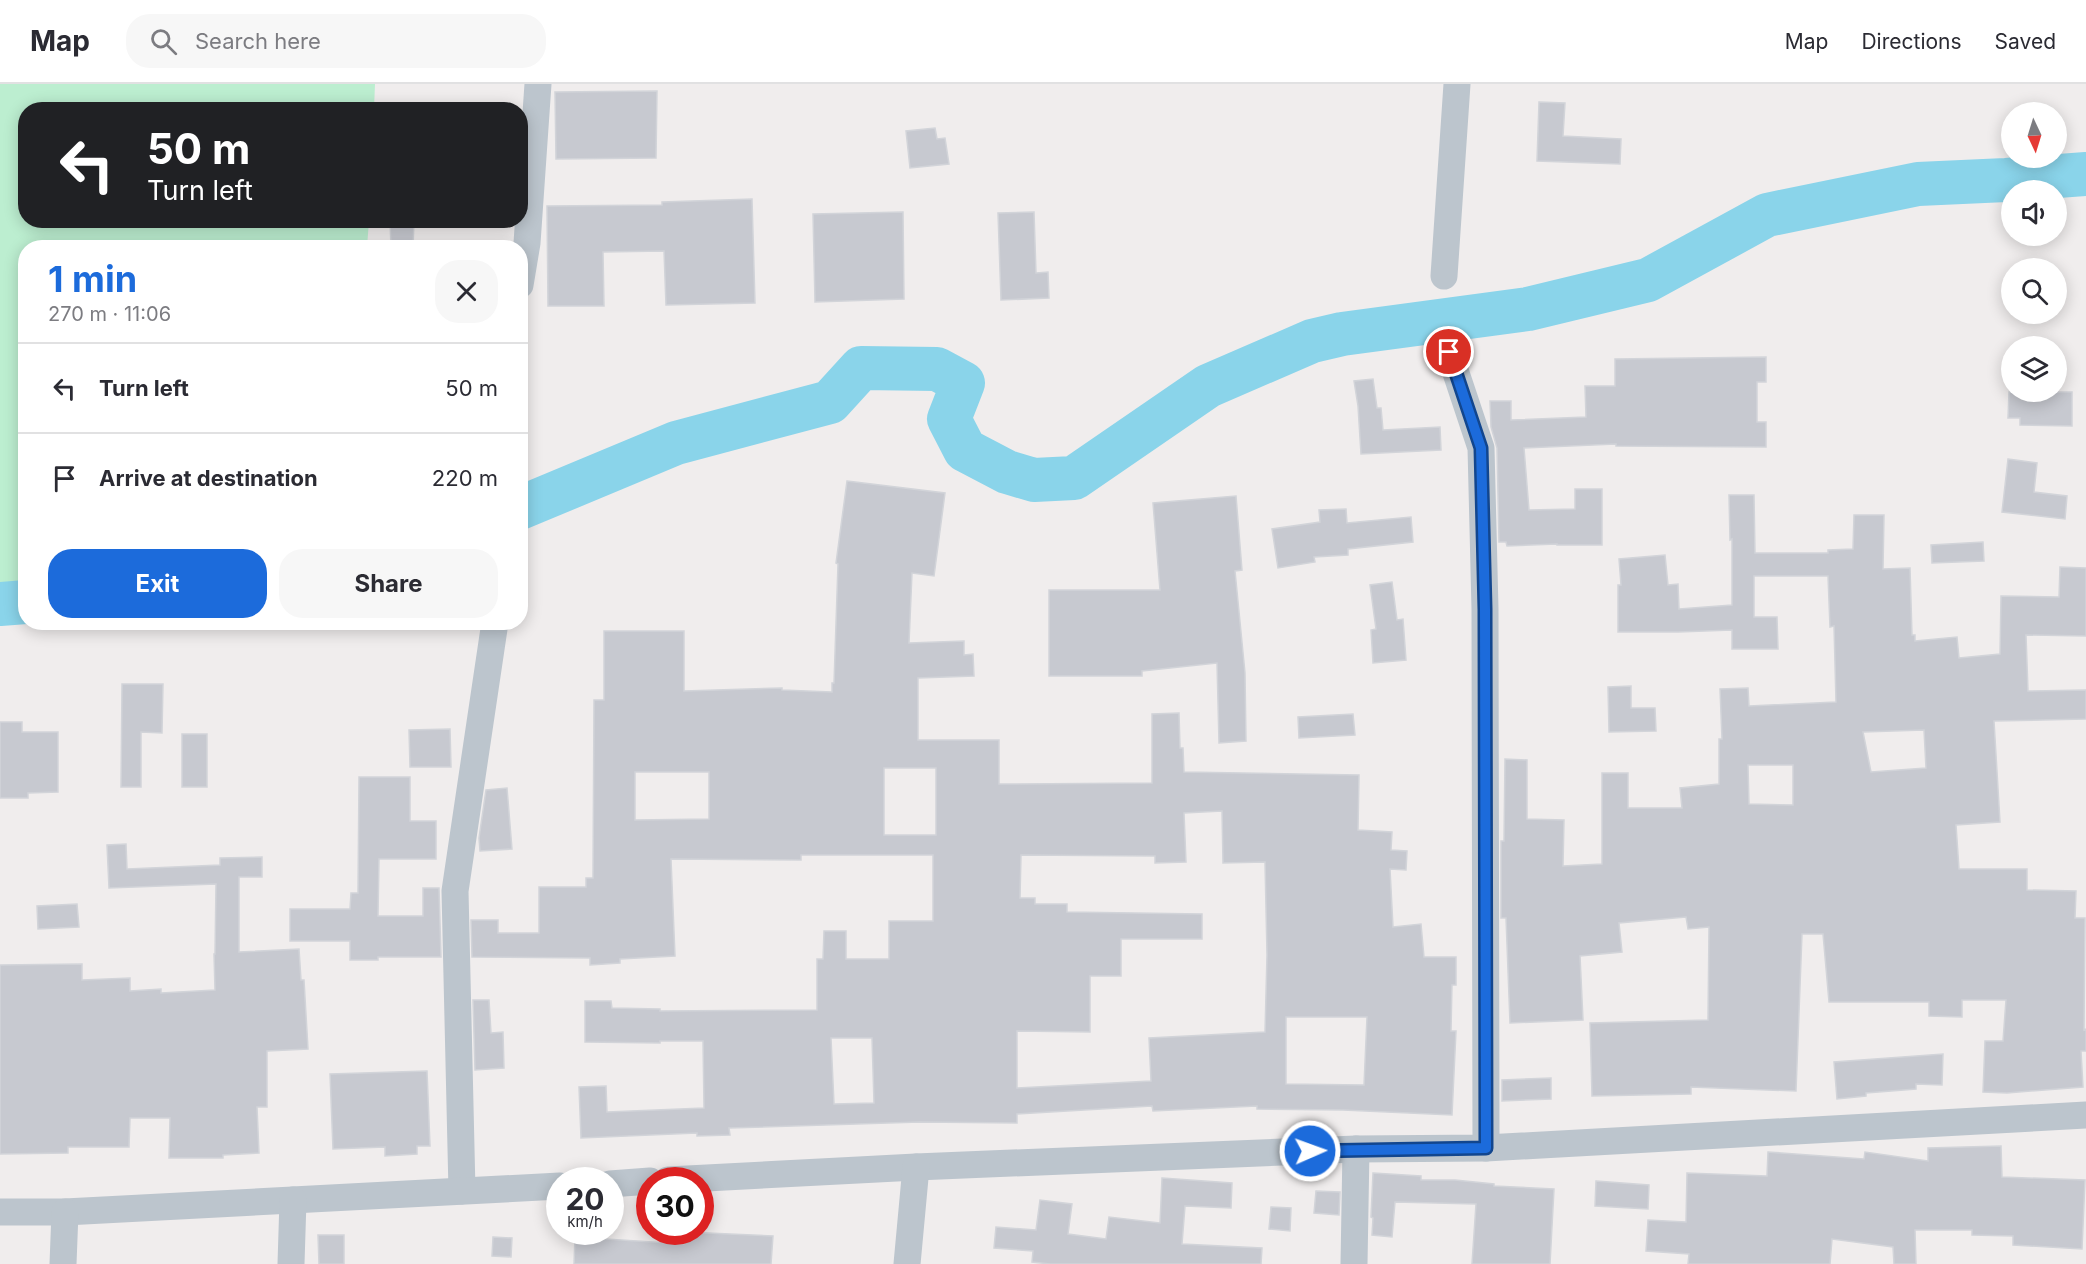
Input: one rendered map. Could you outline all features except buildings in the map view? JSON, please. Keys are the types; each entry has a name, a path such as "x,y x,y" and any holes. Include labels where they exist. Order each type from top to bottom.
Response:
{"street":[{"path":"527,240 538,84"},
{"path":"1444,276 1457,84"},
{"path":"1449,352 1481,448 1485,609 1486,1148"},
{"path":"462,1191 456,891 494,630"},
{"path":"714,1178 1356,1149 1486,1148 2086,1115"},
{"path":"1354,1264 1356,1149"},
{"path":"907,1264 916,1167"},
{"path":"0,1212 65,1212 546,1187"},
{"path":"291,1264 293,1200"},
{"path":"63,1264 65,1212"}],"green space":[{"path":"0,84 375,84 374,102 18,102 18,228 368,228 368,240 18,240 18,587 0,590"}],"waterway":[{"path":"528,505 676,443 830,402 861,368 937,369 963,383 949,419 965,450 1007,472 1034,480 1074,478 1208,386 1312,341 1342,334 1528,309 1648,280 1767,215 1918,184 2086,174"},
{"path":"0,604 18,603"}],"route":[{"path":"1310,1151 1486,1148 1485,609 1481,448 1449,352"}]}
